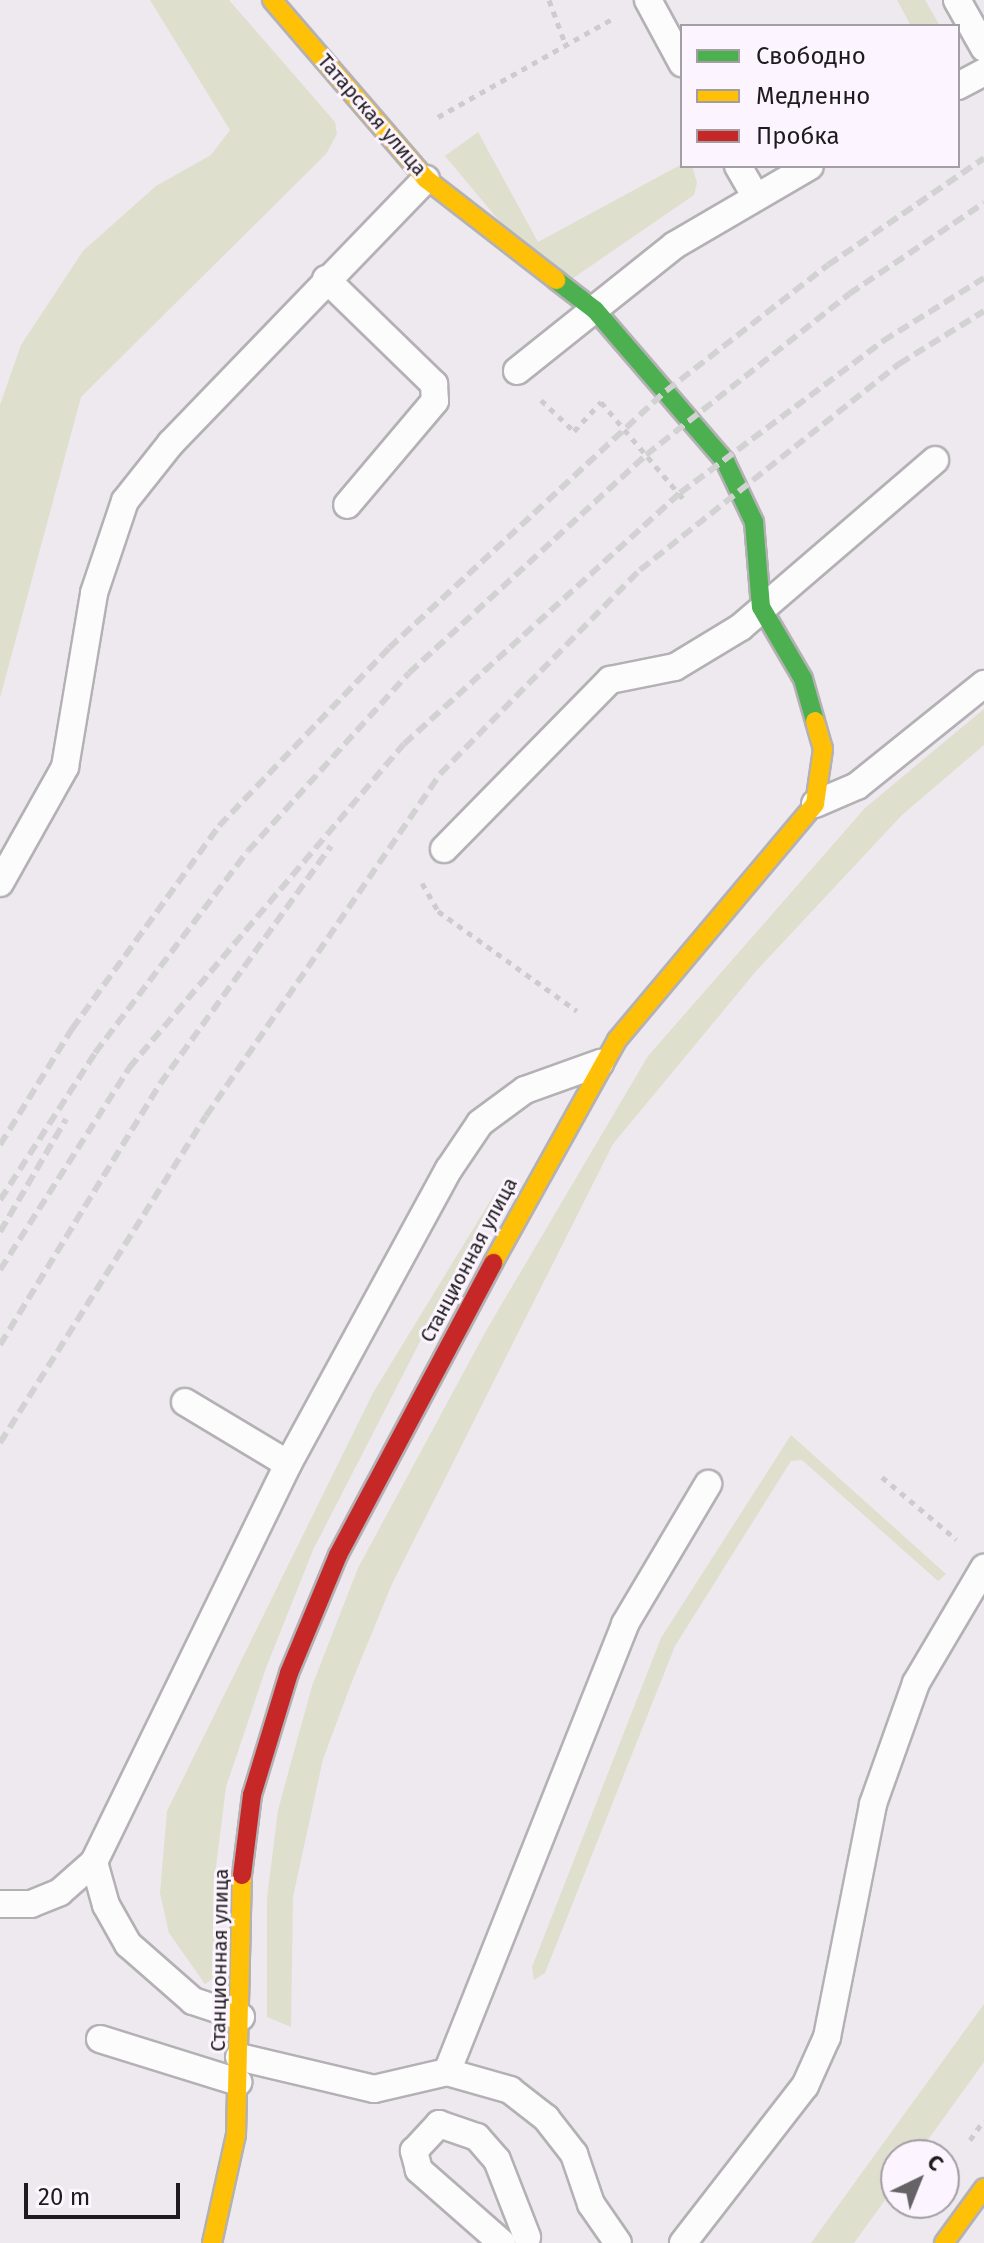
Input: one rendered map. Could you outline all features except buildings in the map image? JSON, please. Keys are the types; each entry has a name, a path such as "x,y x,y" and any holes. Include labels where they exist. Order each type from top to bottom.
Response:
{"street":[{"name":"Татарская улица","path":"272,0 426,179 595,310 666,391 743,488 754,522 761,607"},
{"path":"761,607 803,679 823,749 815,804"},
{"name":"Станционная улица","path":"212,2243 236,2135 241,2017 241,1885 252,1795 289,1673 338,1555 602,1062 815,804"},
{"path":"953,2240 984,2188"}],"lane":[{"path":"648,0 680,59"},
{"path":"957,0 984,48"},
{"path":"960,85 984,72"},
{"path":"739,168 755,196"},
{"path":"517,371 675,245 806,168"},
{"path":"0,883 65,767 94,593 125,501 326,279 426,179"},
{"path":"326,279 434,384 435,401 347,505"},
{"path":"444,849 610,680 675,667 761,607 935,460"},
{"path":"815,804 857,786 984,684"},
{"path":"0,1904 31,1904 60,1892 94,1862 288,1464 480,1123 525,1090 602,1062"},
{"path":"185,1402 288,1464"},
{"path":"447,2072 625,1624 708,1484"},
{"path":"683,2243 811,2074 827,2037 873,1804 916,1683 984,1568"},
{"path":"94,1862 106,1905 128,1944 193,2001 241,2017"},
{"path":"100,2039 239,2070 374,2089 447,2072 490,2081 546,2118 574,2154 591,2204 618,2243"}],"path":[{"path":"549,0 565,43"},
{"path":"402,150 457,100 648,0"},
{"path":"517,371 574,431 601,402 693,512"},
{"path":"444,849 423,873 421,891 558,998"},
{"path":"882,1477 947,1532"}],"green space":[{"path":"150,0 229,0 335,122 337,134 326,154 81,397 0,698 0,405 21,345 83,251 156,186 211,155 230,130"},
{"path":"897,0 925,0 939,24 910,24"},
{"path":"478,132 538,242 680,165 680,168 693,168 697,183 694,195 566,283 542,272 445,156"},
{"path":"984,709 984,745 902,815 757,970 613,1144 392,1584 351,1684 323,1759 293,1897 291,2027 267,2017 267,1898 278,1810 312,1686 358,1568 487,1329 648,1056 865,808"},
{"path":"503,1180 313,1550 266,1668 226,1787 214,1883 217,1976 205,1984 169,1933 160,1893 167,1811 373,1393"},
{"path":"791,1435 946,1574 938,1581 802,1460 791,1461 675,1646 545,1973 534,1980 532,1967 661,1638"},
{"path":"984,2004 984,2062 929,2139 886,2139"},
{"path":"880,2148 880,2207 854,2243 811,2243"}],"railway":[{"path":"0,1145 72,1029 219,826 389,648 666,391 828,265 984,158"},
{"path":"0,1200 95,1053 248,851 409,673 646,455 849,294 984,203"},
{"path":"0,1270 129,1068 404,744 680,493 883,341 984,278"},
{"path":"0,1443 206,1116 440,774 640,570 899,364 984,311"},
{"path":"0,1345 160,1084 331,846"},
{"path":"0,1232 66,1119"}],"traffic: fast":[{"path":"556,280 595,310 725,461 754,522 761,607 803,679 815,721"}],"traffic: slow":[{"path":"272,0 426,179 556,280"},
{"path":"493,1263 617,1040 815,804 823,749 815,721"},
{"path":"212,2243 236,2135 242,1875"},
{"path":"944,2243 984,2188"}],"traffic: jam":[{"path":"242,1875 252,1795 289,1673 338,1555 493,1263"}]}
